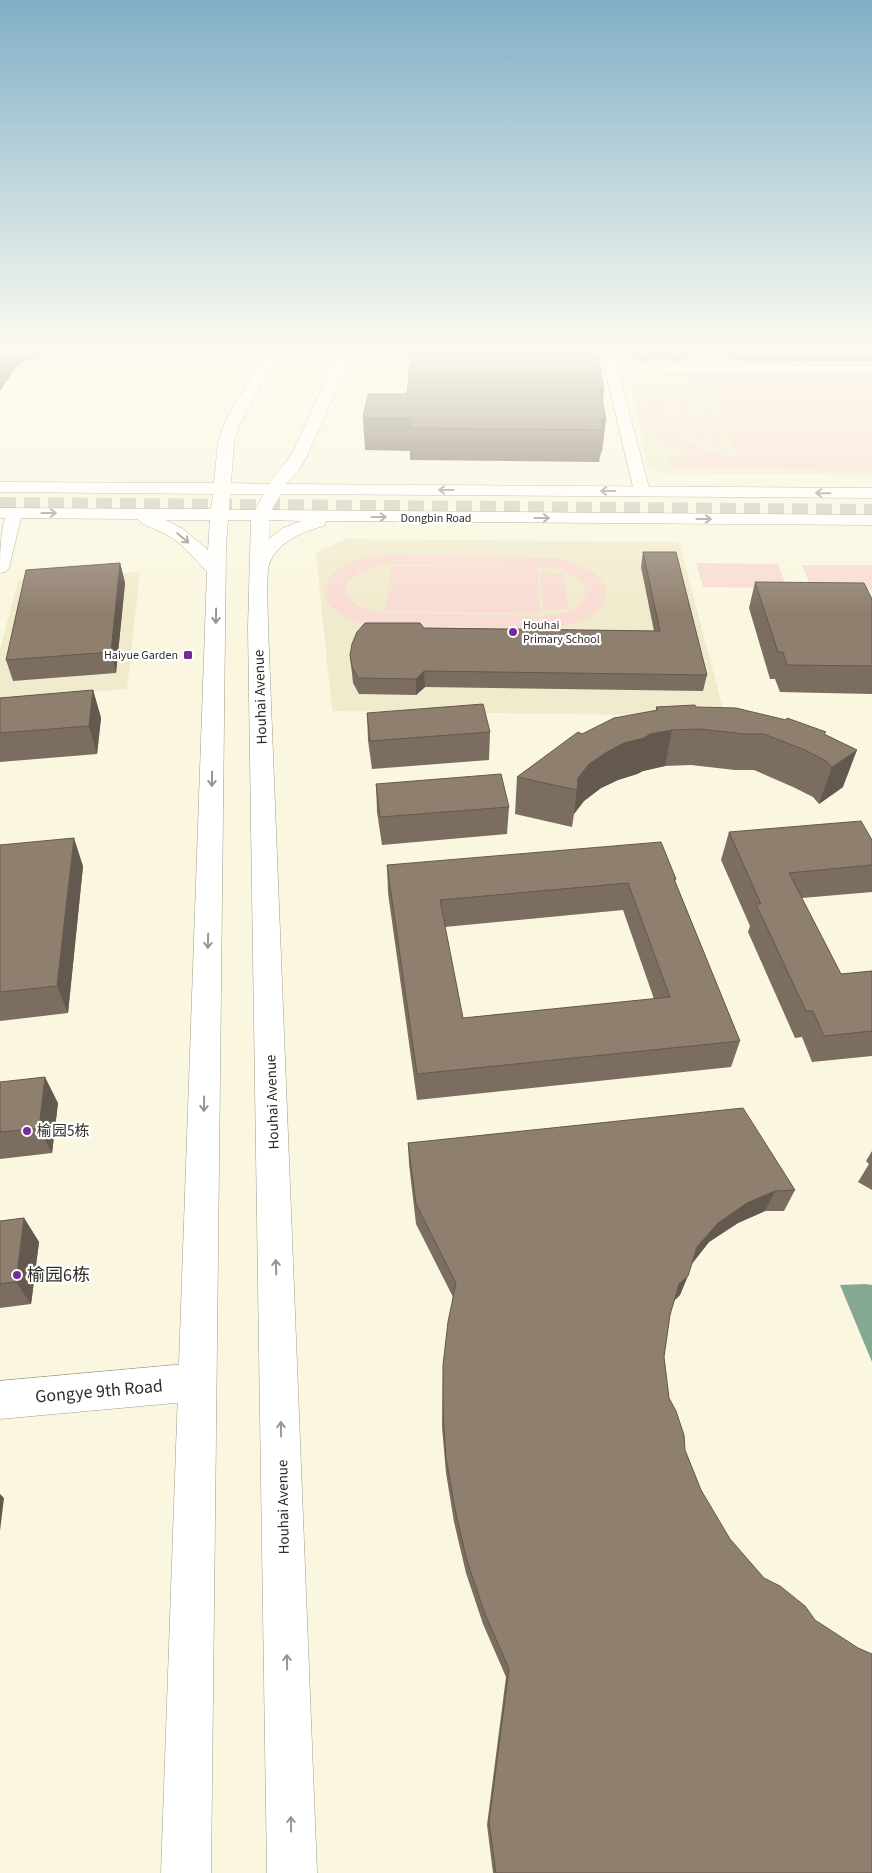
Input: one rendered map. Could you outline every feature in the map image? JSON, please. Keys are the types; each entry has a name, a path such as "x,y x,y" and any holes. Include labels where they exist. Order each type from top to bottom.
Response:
{"main road":[{"path":"186,1873 217,572 224,457 227,439"},
{"path":"268,502 281,478 294,465 307,439"},
{"path":"135,488 198,476 224,457"},
{"path":"294,465 304,474 315,480 357,489"},
{"name":"Dongbin Road","path":"0,487 135,488 221,502 268,502 341,517 872,520"},
{"name":"Dongbin Road","path":"7,513 123,514 221,502 268,502 357,489 872,493"},
{"name":"Houhai Avenue","path":"268,502 259,565 258,637 292,1873"},
{"path":"123,514 155,521 178,533 200,552 217,572"},
{"path":"259,565 272,543 288,532 306,524 341,517"},
{"name":"Gongye 9th Road","path":"0,1400 87,1390 197,1382"}],"street":[{"path":"629,439 642,491"},
{"path":"0,568 7,513"}],"shaded area":[{"path":"642,439 872,439 872,475 663,473 648,467"},
{"path":"662,439 684,439 714,452 738,457 731,439 872,439 872,470 669,467 666,457 700,457 670,445"},
{"path":"713,439 720,439 723,448 716,448"},
{"name":"Houhai Primary School","path":"345,539 679,542 725,716 332,711 316,553"},
{"path":"379,556 556,558 583,566 600,578 605,586 605,600 595,613 578,622 552,627 523,629 381,626 355,621 338,613 330,605 325,594 324,588 328,579 334,572 350,563 360,559","holes":["389,564 554,568 578,579 582,583 586,594 579,604 570,610 547,616 384,613 366,609 354,603 347,595 346,588 350,580 359,573"]},
{"path":"696,563 778,564 787,588 703,587"},
{"path":"802,565 872,565 872,590 812,589"},
{"path":"391,566 537,568 540,613 386,611"},
{"path":"140,572 127,689 0,699 0,650 18,580"},
{"path":"540,573 564,573 568,609 543,609"},
{"path":"840,1285 872,1285 872,1362"}],"building":[{"path":"643,552 676,552 707,675 424,671 416,679 358,678 352,667 350,655 352,644 357,632 365,623 420,623 424,628 660,631"},
{"path":"120,563 111,652 6,660 26,570"},
{"path":"755,582 864,583 872,599 872,666 787,665 783,652 778,652"},
{"path":"93,690 89,726 0,733 0,698"},
{"path":"483,704 490,732 370,741 367,713"},
{"path":"695,705 696,707 736,708 786,720 787,718 826,732 824,734 857,750 832,767 826,761 805,750 764,734 700,729 672,730 650,734 644,738 624,743 607,752 589,764 578,778 577,790 517,777 578,732 582,734 614,718 658,710 656,707"},
{"path":"501,774 509,807 380,817 376,784"},
{"path":"861,821 872,840 872,865 789,873 841,974 872,971 872,1031 824,1036 813,1011 806,1011 756,904 761,904 729,832"},
{"path":"74,838 57,986 0,992 0,845"},
{"path":"661,842 676,879 674,879 740,1041 417,1074 387,865","holes":["628,883 670,997 463,1018 440,900"]},
{"path":"45,1077 39,1128 0,1132 0,1082"},
{"path":"743,1108 795,1190 775,1191 747,1203 718,1223 697,1247 688,1276 679,1284 670,1315 664,1357 669,1398 676,1411 684,1435 685,1450 701,1490 730,1539 764,1578 780,1586 805,1606 815,1620 858,1648 872,1654 872,1873 496,1873 489,1822 509,1669 485,1614 467,1561 455,1509 446,1458 443,1365 448,1322 456,1283 416,1204 408,1143"},
{"path":"24,1218 16,1282 0,1284 0,1221"}],"tunnel":[{"path":"0,505 872,512"}],"place":[{"name":"Houhai Primary School","path":"513,632"},
{"name":"Haiyue Garden","path":"188,655"},
{"name":"榆园5栋","path":"27,1131"},
{"name":"榆园6栋","path":"17,1275"}]}
